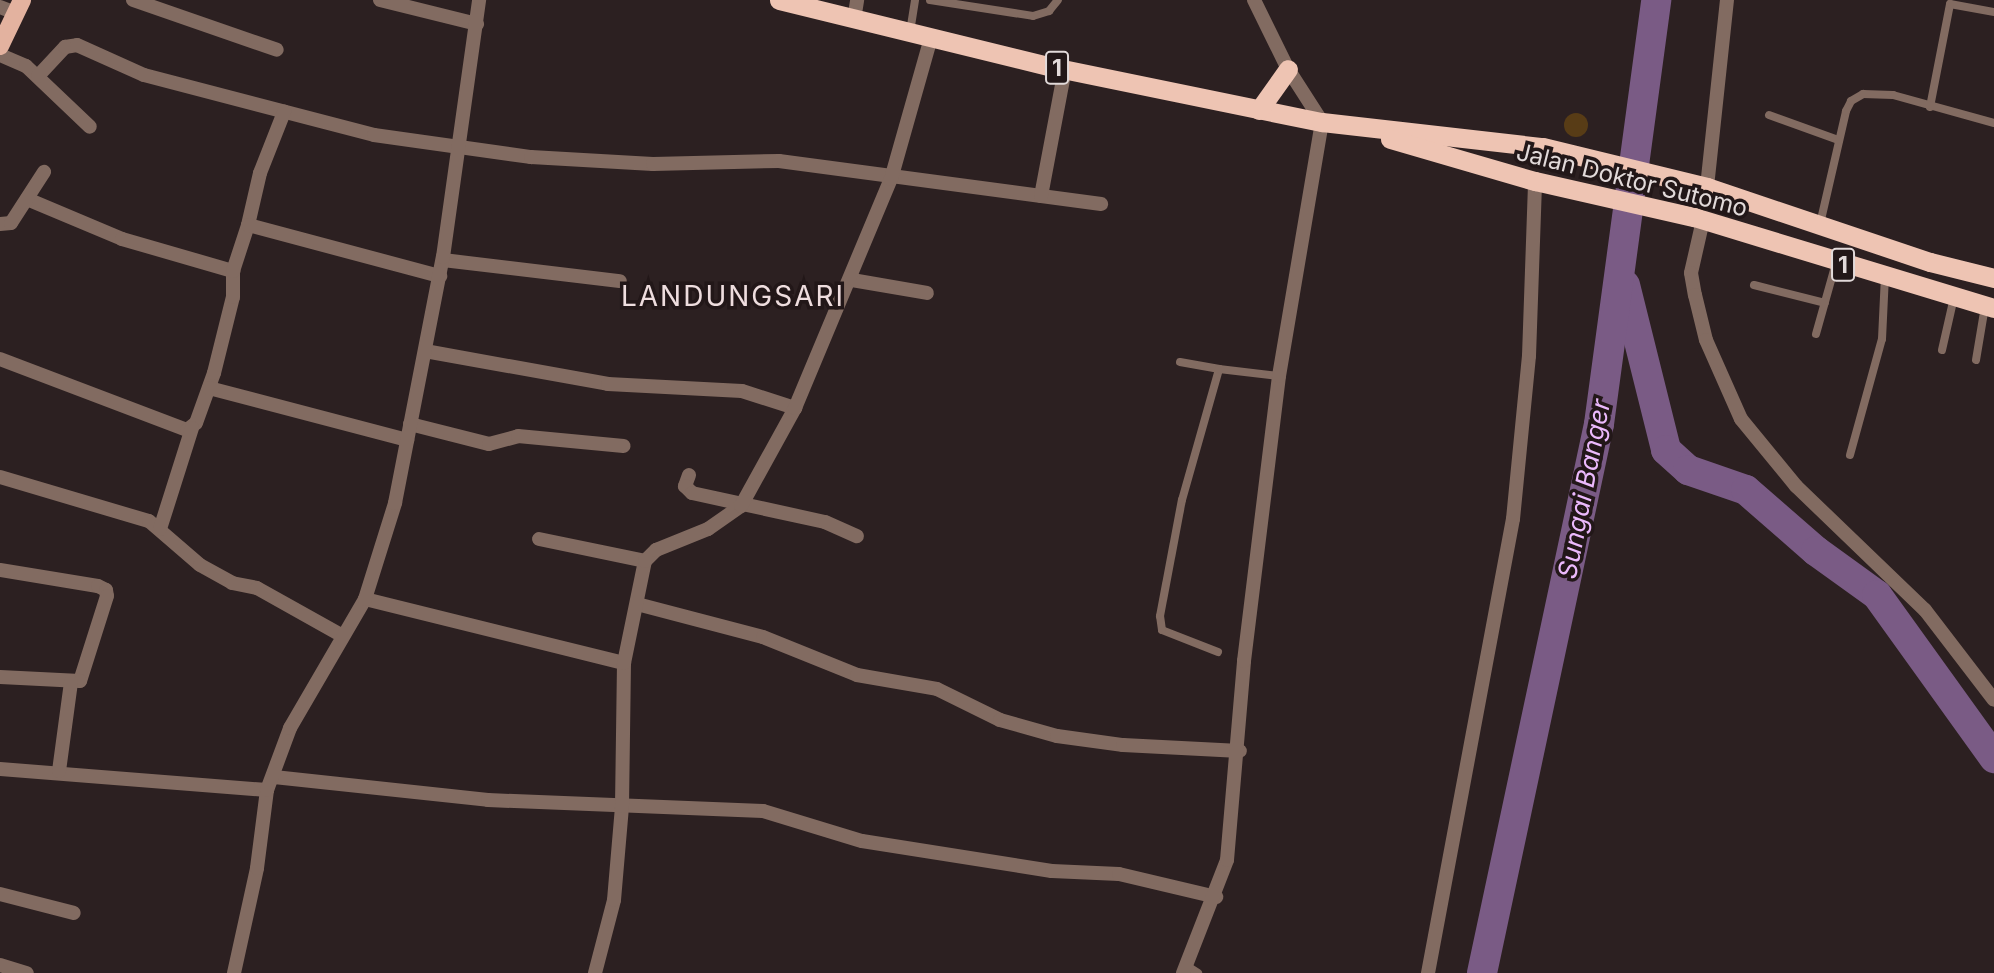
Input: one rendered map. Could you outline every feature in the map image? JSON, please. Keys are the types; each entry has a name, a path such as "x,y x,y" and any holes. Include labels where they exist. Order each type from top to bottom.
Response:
{"highway":[{"name":"Jalan Doktor Sutomo","path":"779,0 1065,69 1259,110 1330,123 1543,147 1704,187 1994,278"},
{"path":"1259,110 1288,69"},
{"name":"Jalan Doktor Sutomo","path":"1330,123 1536,182 1698,218 1836,263 1989,307"}],"main road":[{"path":"0,46 13,7"}],"street":[{"path":"133,0 277,50"},
{"path":"380,0 477,24"},
{"path":"234,973 257,868 271,784 290,728 365,599 395,503 443,260 461,148 479,0"},
{"path":"855,20 858,0"},
{"path":"1189,971 1227,860 1240,751 1244,660 1279,376 1330,123 1288,69 1254,0"},
{"path":"1704,187 1727,0"},
{"path":"595,973 614,900 622,806 624,663 645,561 656,550 708,529 741,506 795,408 852,280 891,179 931,38"},
{"path":"38,76 65,47 76,45 144,75 374,135 461,148 653,164 779,161 891,179 1101,204"},
{"path":"0,55 38,76 90,127"},
{"path":"1041,196 1065,69"},
{"path":"160,529 192,428 209,387 233,297 233,271 260,173 284,112"},
{"path":"0,224 11,223 44,172"},
{"path":"1428,973 1513,519 1529,356 1536,182"},
{"path":"27,199 122,239 233,271"},
{"path":"1698,218 1691,273 1695,295 1706,340 1741,419 1796,486 1925,610 1993,697"},
{"path":"247,225 440,276"},
{"path":"443,260 620,281"},
{"path":"852,280 927,293"},
{"path":"425,351 608,384 742,391 795,408"},
{"path":"0,359 64,387 178,428 192,428"},
{"path":"209,387 407,440"},
{"path":"410,424 489,444 499,444 511,436 624,446"},
{"path":"689,475 685,486 692,493 741,506 825,522 857,536"},
{"path":"0,477 128,511 160,529 200,565 232,583 257,588 343,636"},
{"path":"539,539 645,561"},
{"path":"0,570 106,590 82,679 71,682 0,677"},
{"path":"365,599 624,663"},
{"path":"637,604 774,641 857,675 937,688 1025,728 1123,745 1240,751"},
{"path":"59,771 71,682"},
{"path":"0,769 271,784 488,800 763,811 862,841 1052,871 1128,876 1216,897"},
{"path":"0,894 74,913"},
{"path":"0,965 27,973"}],"lane":[{"path":"910,32 915,0"},
{"path":"930,0 1033,16 1049,11 1058,0"},
{"path":"1930,107 1950,4 1994,12"},
{"path":"1820,225 1838,140 1851,101 1876,91 1994,123"},
{"path":"1769,115 1838,140"},
{"path":"1816,334 1836,263"},
{"path":"1850,455 1882,339 1885,276"},
{"path":"1754,285 1825,303"},
{"path":"1942,350 1954,297"},
{"path":"1976,360 1989,307"},
{"path":"1180,362 1279,376"},
{"path":"1218,652 1169,634 1162,629 1160,616 1182,500 1219,369"}],"shaded area":[{"path":"1576,113 1584,117 1588,125 1584,133 1576,137 1568,133 1564,125 1568,117"}],"waterway":[{"name":"Sungai Banger","path":"1482,973 1599,424 1656,0"},
{"path":"1625,285 1666,450 1688,470 1746,490 1816,551 1877,595 1994,758"}],"district":[{"name":"LANDUNGSARI","path":"733,296"}]}
